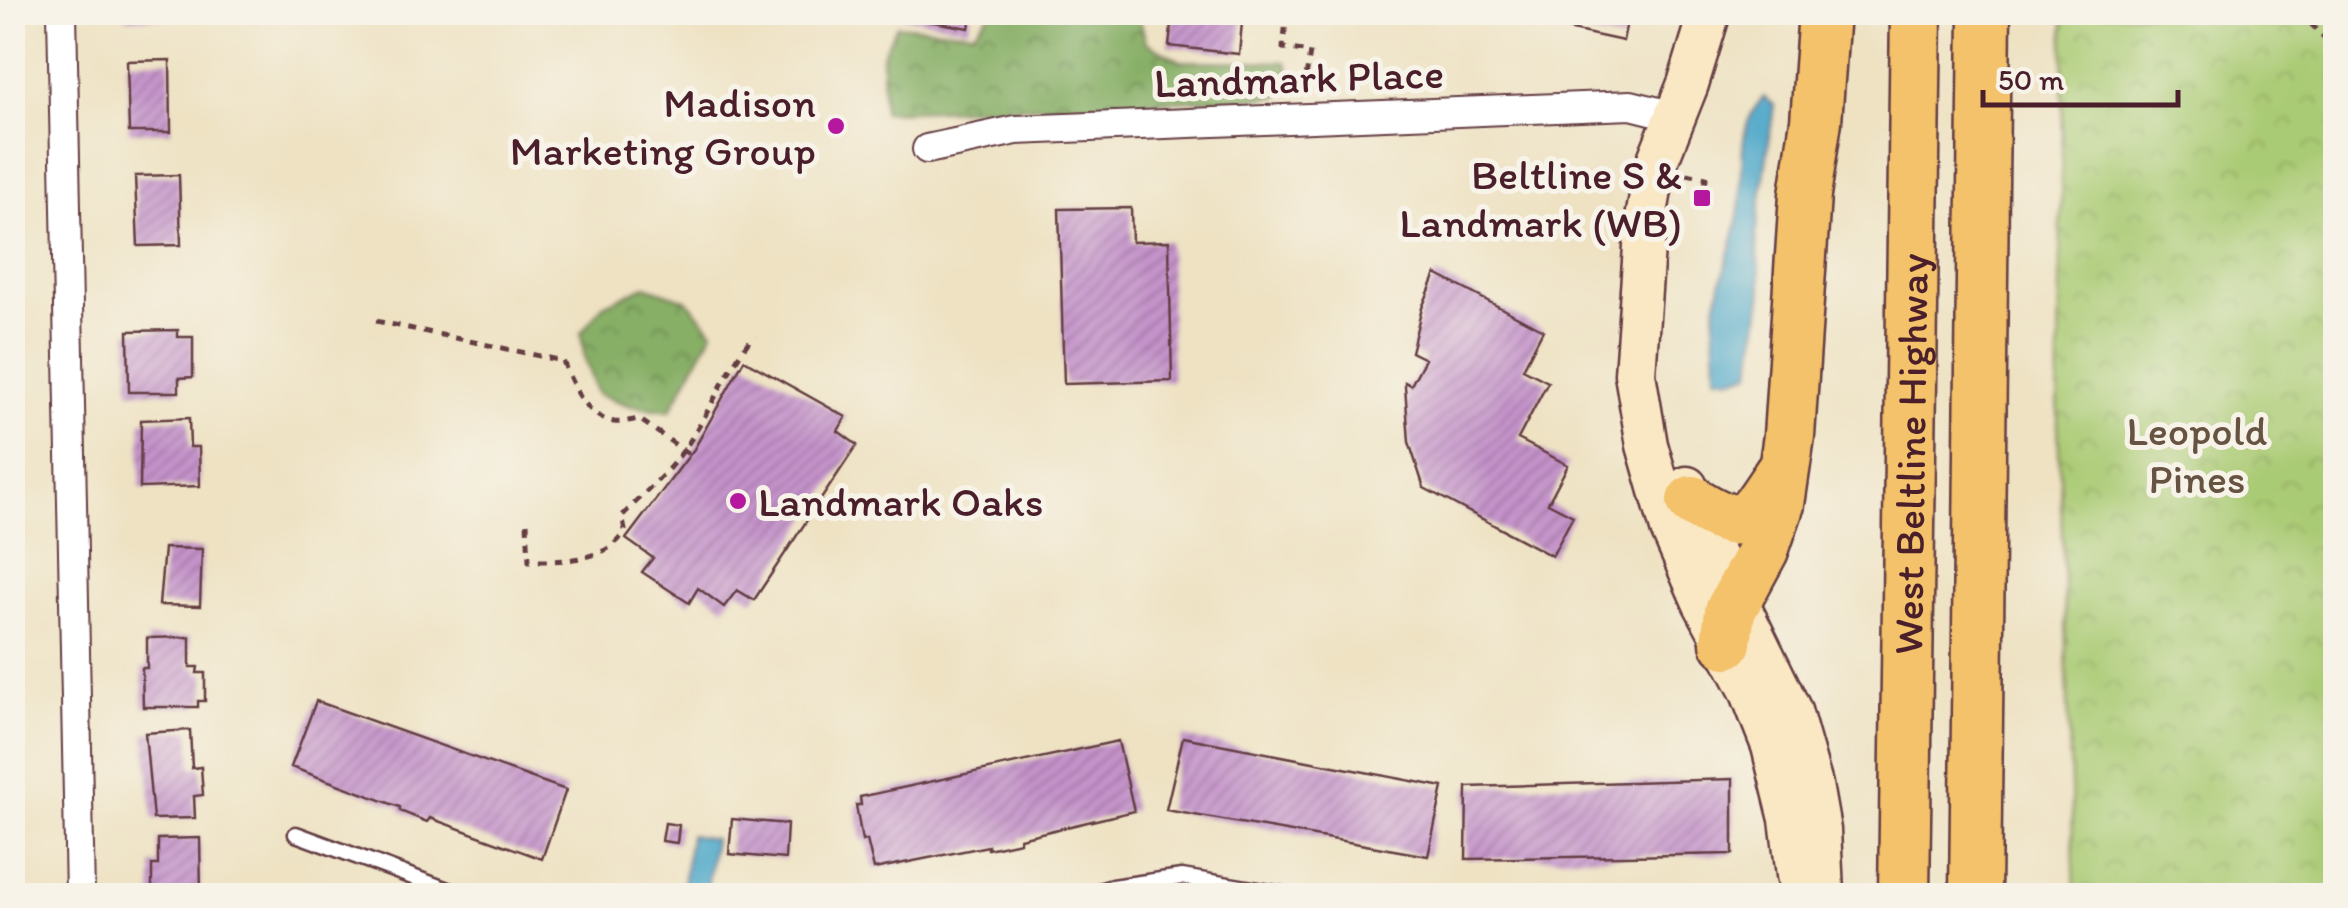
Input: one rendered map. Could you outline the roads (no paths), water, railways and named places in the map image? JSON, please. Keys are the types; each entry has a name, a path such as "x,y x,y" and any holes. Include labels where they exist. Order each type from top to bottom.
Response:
{"highway":[{"path":"1730,620 1763,550 1779,504 1789,436 1805,196 1816,121 1824,12"},
{"name":"West Beltline Highway","path":"1904,896 1916,12"},
{"name":"West Beltline Highway","path":"1976,896 1985,12"},
{"path":"1981,402 2010,896"},
{"path":"1692,500 1722,520 1750,515 1783,469"}],"street":[{"path":"62,12 80,896"},
{"path":"1710,12 1656,168 1646,219 1636,374 1647,446 1672,528 1702,602 1759,641 1796,730 1820,830 1822,896"},
{"name":"Landmark Place","path":"927,149 1016,130 1284,118 1631,104 1675,116"},
{"path":"1640,330 1657,367 1678,462 1750,690 1772,746 1804,896"}],"lane":[{"path":"296,834 464,896"},
{"path":"1081,896 1112,886 1182,877 1294,896"}],"water":[{"path":"1764,97 1774,105 1756,236 1762,298 1751,372 1733,378 1716,376 1715,314 1739,215 1744,138 1754,109"},
{"path":"690,835 714,839 707,889 683,885"}],"place":[{"name":"Madison Marketing Group","path":"836,126"},
{"name":"Beltline S & Landmark (WB)","path":"1702,198"},
{"name":"Landmark Oaks","path":"738,501"}],"park label":[{"name":"Leopold Pines","path":"2197,454"}]}
